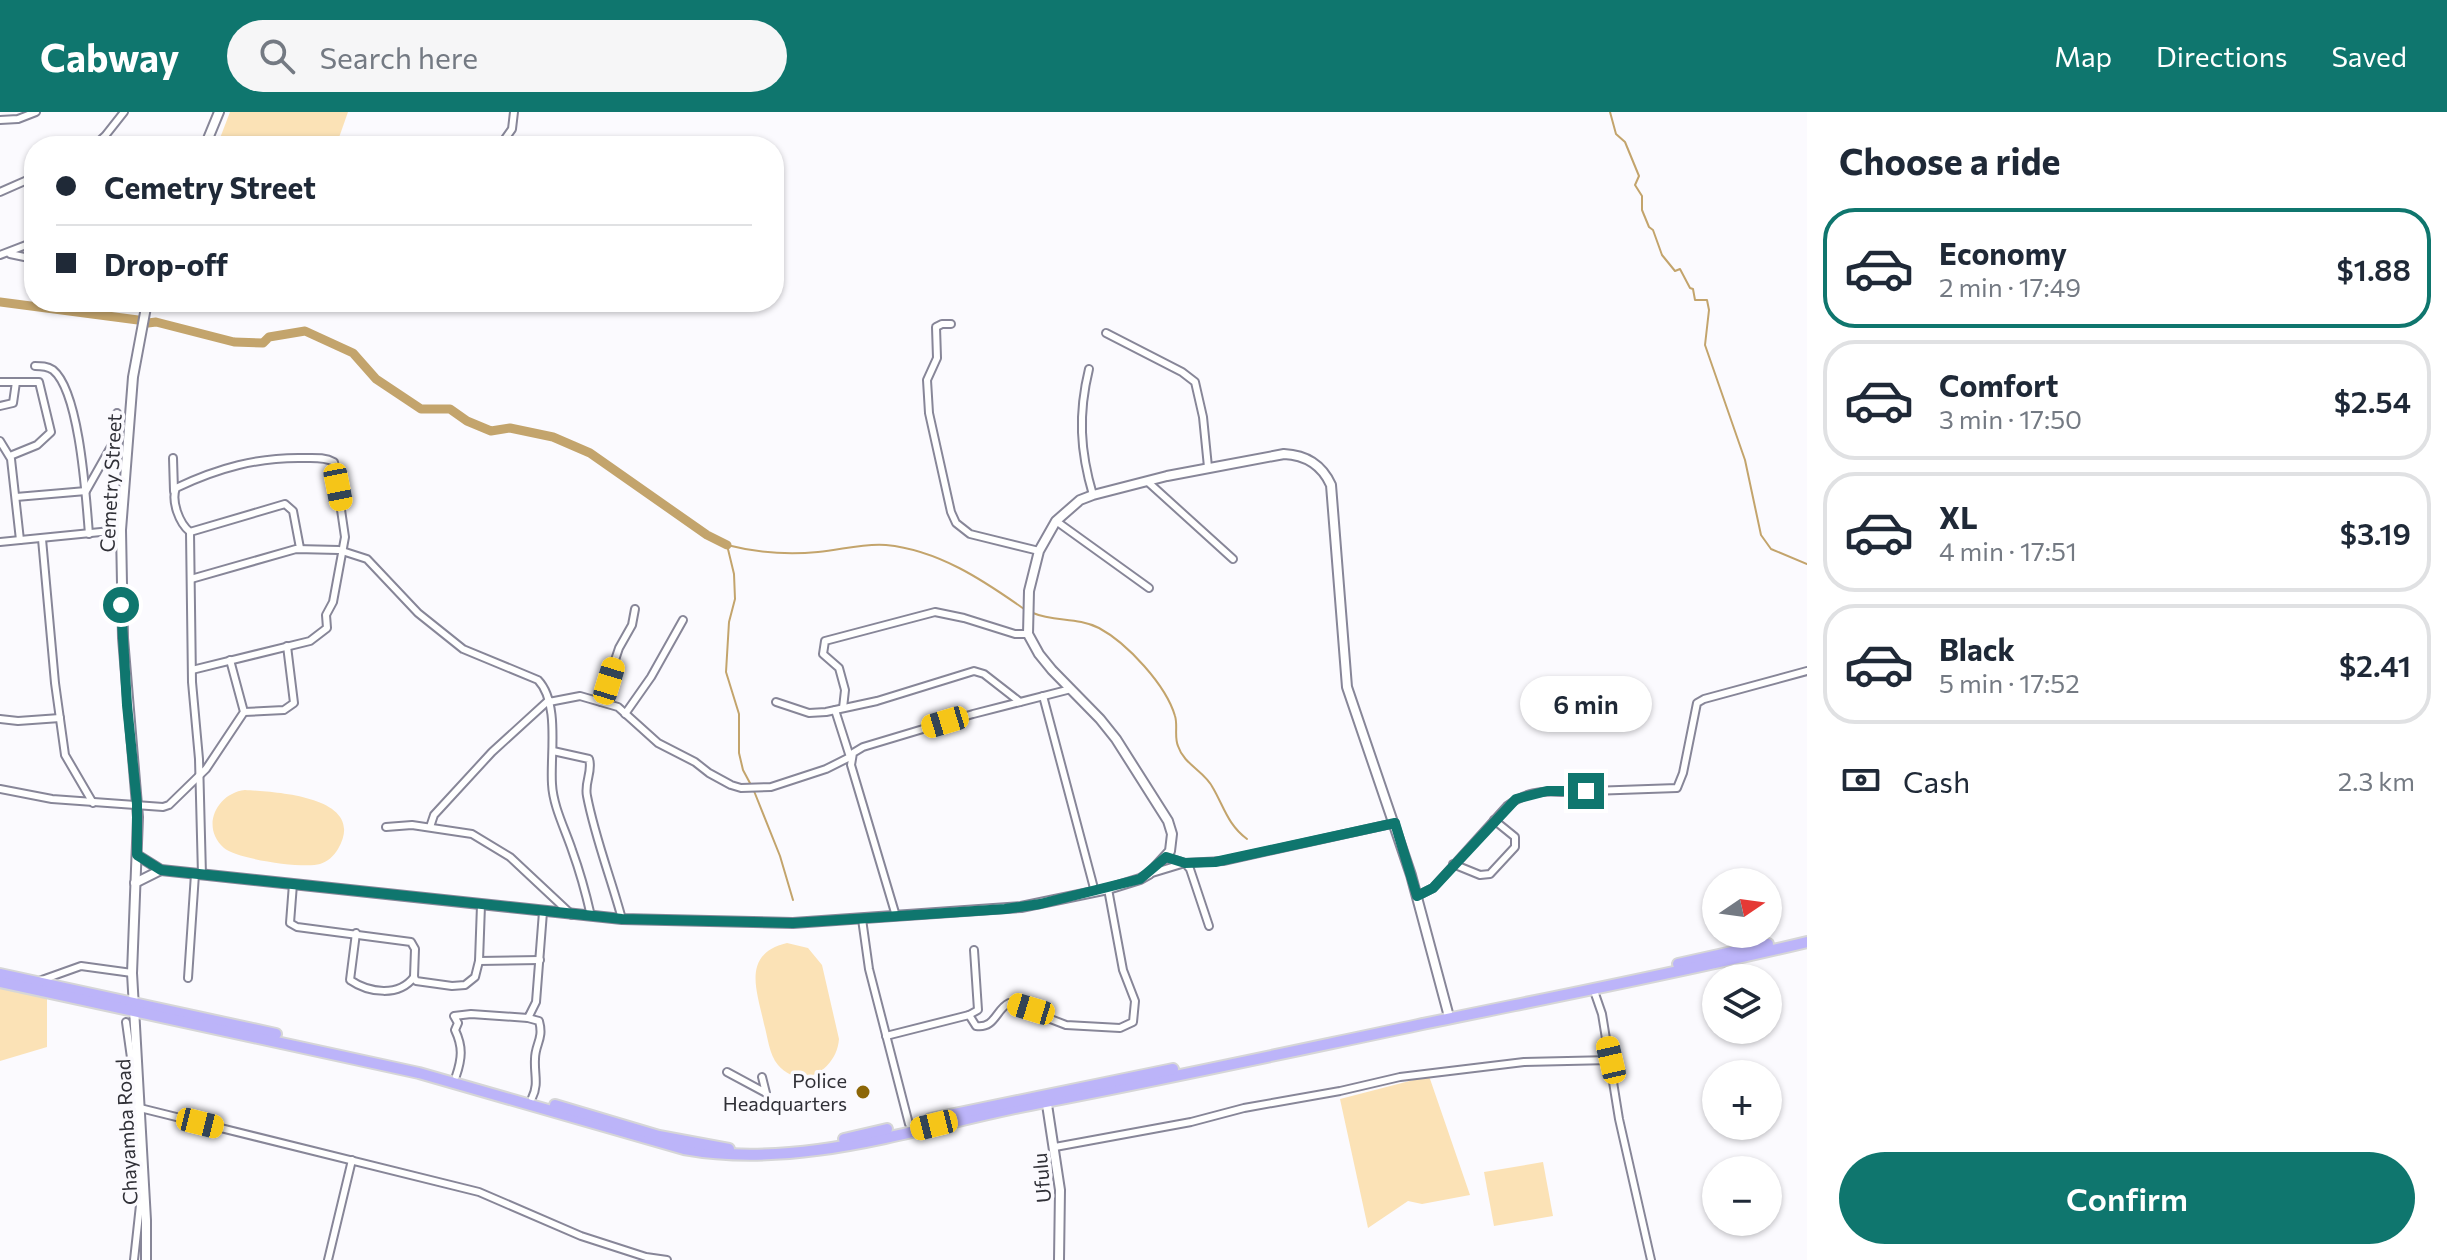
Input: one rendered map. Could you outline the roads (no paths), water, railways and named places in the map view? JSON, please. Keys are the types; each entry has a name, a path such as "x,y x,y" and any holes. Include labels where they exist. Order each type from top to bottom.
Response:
{"highway":[{"path":"0,974 419,1073 639,1137 709,1154 770,1156 808,1152 1046,1097 1807,936"},
{"path":"0,982 134,1007 456,1076 659,1136 735,1149 806,1146 1807,942"}],"street":[{"path":"0,120 18,119 36,112"},
{"path":"105,136 124,112"},
{"path":"209,136 219,112"},
{"path":"507,136 512,129 514,112"},
{"path":"0,192 24,181"},
{"path":"3,254 24,246"},
{"path":"3,254 24,257"},
{"name":"Cemetry Street","path":"134,1007 132,973 137,804 123,638 121,530 131,399 145,312"},
{"path":"951,324 936,327 938,352 929,373 927,393 938,459 953,518 970,534 1039,551"},
{"path":"1106,333 1182,372 1195,382 1203,417 1208,467"},
{"path":"35,366 51,369 65,387 83,454 89,534"},
{"path":"1089,369 1081,406 1080,432 1084,466 1093,495"},
{"path":"0,382 39,382 51,434 35,447 10,456"},
{"path":"0,406 13,403 16,382"},
{"path":"86,491 117,436 117,413"},
{"path":"0,441 10,456 20,540"},
{"path":"1149,874 1166,857 1172,834 1162,810 1108,728 1039,654 1028,634 1029,591 1039,551 1056,521 1080,500 1093,495 1208,467 1284,454 1307,459 1327,476 1333,495 1347,687 1395,823 1448,1013"},
{"path":"173,458 174,499 181,522 190,532 192,670 199,776 198,874 188,978"},
{"path":"174,491 204,475 250,461 268,458 331,459 336,465 345,526 344,552 333,602 326,615 327,628 316,638 192,670"},
{"path":"1148,482 1233,559"},
{"path":"16,497 86,491"},
{"path":"190,532 285,504 293,511 300,548"},
{"path":"1056,521 1149,588"},
{"path":"0,542 121,530"},
{"path":"42,539 65,755 93,803"},
{"path":"191,579 300,548 336,549 367,559 418,613 463,649 538,680 544,686 549,701 553,791 584,884 591,916"},
{"path":"601,702 619,648 632,625 635,609"},
{"path":"843,708 844,686 839,668 823,654 825,641 935,612 1015,634 1028,634"},
{"path":"625,714 651,677 683,620"},
{"path":"244,712 284,710 294,703 287,646"},
{"path":"0,789 93,803 169,805 216,756 244,712 230,660"},
{"path":"776,702 809,713 835,710 877,701 974,671 981,672 1020,702"},
{"path":"1417,896 1433,888 1516,799 1536,792 1677,788 1683,773 1697,703 1708,697 1807,671"},
{"path":"430,827 434,815 492,752 549,701 580,696 618,707 658,743 735,787 753,789 771,787 826,769 863,747 1071,689"},
{"path":"1043,696 1095,892"},
{"path":"835,710 896,916"},
{"path":"0,719 60,718"},
{"path":"553,751 589,759 591,770 585,780 585,789 622,919"},
{"path":"1453,864 1480,875 1490,874 1507,856 1515,847 1515,837 1494,820"},
{"path":"137,855 161,870 543,912 622,919 793,923 1021,907 1108,889 1185,863 1223,861 1395,823"},
{"path":"386,827 430,827 472,834 510,857 572,915"},
{"path":"1166,857 1185,863 1193,875 1209,926"},
{"path":"135,883 161,870"},
{"path":"293,884 290,923 297,927 356,933 411,942 415,949 412,981 391,992 360,987 350,980 356,933"},
{"path":"969,1015 976,1026 983,1027 1009,1003 1066,1025 1120,1028 1130,1024 1136,1013 1135,1001 1123,970 1108,889"},
{"path":"414,977 420,983 465,985 475,977 479,961 481,905"},
{"path":"528,1018 536,1002 543,912"},
{"path":"862,919 869,969 909,1124"},
{"path":"886,1036 978,1010 974,950"},
{"path":"479,961 540,960"},
{"path":"35,982 81,966 132,973"},
{"path":"1593,988 1611,1060 1619,1119 1651,1260"},
{"name":"Chayamba Road","path":"134,1007 146,1260"},
{"path":"456,1076 463,1050 454,1016 471,1014 539,1021 542,1035 535,1057 537,1085 532,1098"},
{"path":"126,1022 132,1065 140,1205 134,1260"},
{"path":"1055,1147 1191,1122 1244,1108 1400,1077 1524,1062 1611,1060"},
{"path":"727,1072 766,1093 762,1077"},
{"name":"Ufulu","path":"1046,1097 1060,1201 1059,1260"},
{"path":"140,1108 492,1196 563,1229 646,1259 667,1260"},
{"path":"329,1260 352,1160"}],"waterway":[{"path":"1610,112 1616,134 1625,142 1639,176 1635,185 1642,196 1642,210 1662,255 1675,271 1680,269 1693,289 1695,300 1707,300 1709,310 1705,345 1745,460 1761,535 1771,549 1807,564"},
{"path":"0,302 24,305"},
{"path":"77,312 138,320"},
{"path":"148,323 156,322 234,342 263,343 269,337 305,331 353,353 376,379 421,409 450,409 467,421 491,431 510,428 553,437 590,453 707,535 727,545"},
{"path":"727,545 734,574 735,599 729,622 726,672 739,714 739,753 751,785"},
{"path":"727,545 784,553 869,545 905,548 959,568 1024,609"},
{"path":"1033,613 1099,628 1144,666 1170,704 1181,753 1209,782 1231,822 1247,839"},
{"path":"754,791 780,856 793,900"}],"place":[{"name":"Police Headquarters","path":"863,1092"}]}
